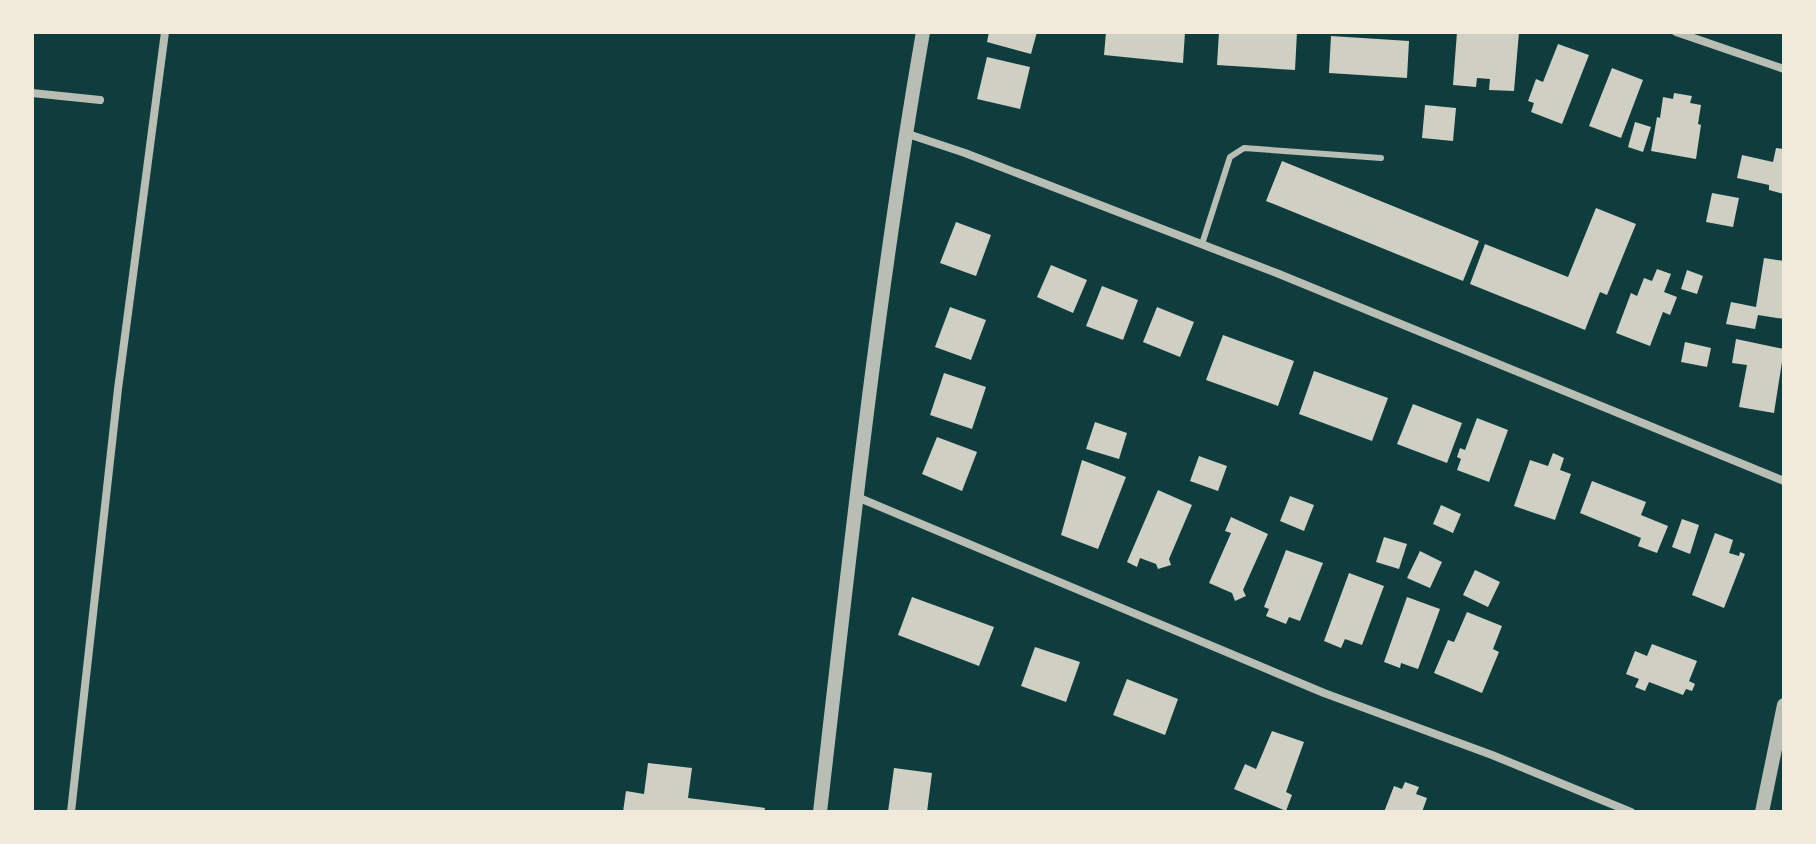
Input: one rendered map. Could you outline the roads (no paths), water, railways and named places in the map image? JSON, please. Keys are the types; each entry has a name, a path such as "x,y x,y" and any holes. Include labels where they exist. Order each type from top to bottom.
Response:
{"street":[{"path":"71,812 118,389 165,32"},
{"path":"820,812 857,497 905,133 923,32"},
{"path":"1676,32 1784,69"},
{"path":"32,93 100,100"},
{"path":"905,133 1202,244 1784,481"},
{"path":"857,497 1324,693 1492,755 1631,812"},
{"path":"1762,812 1784,705"}],"lane":[{"path":"1202,244 1230,157 1244,148 1381,158"}]}
